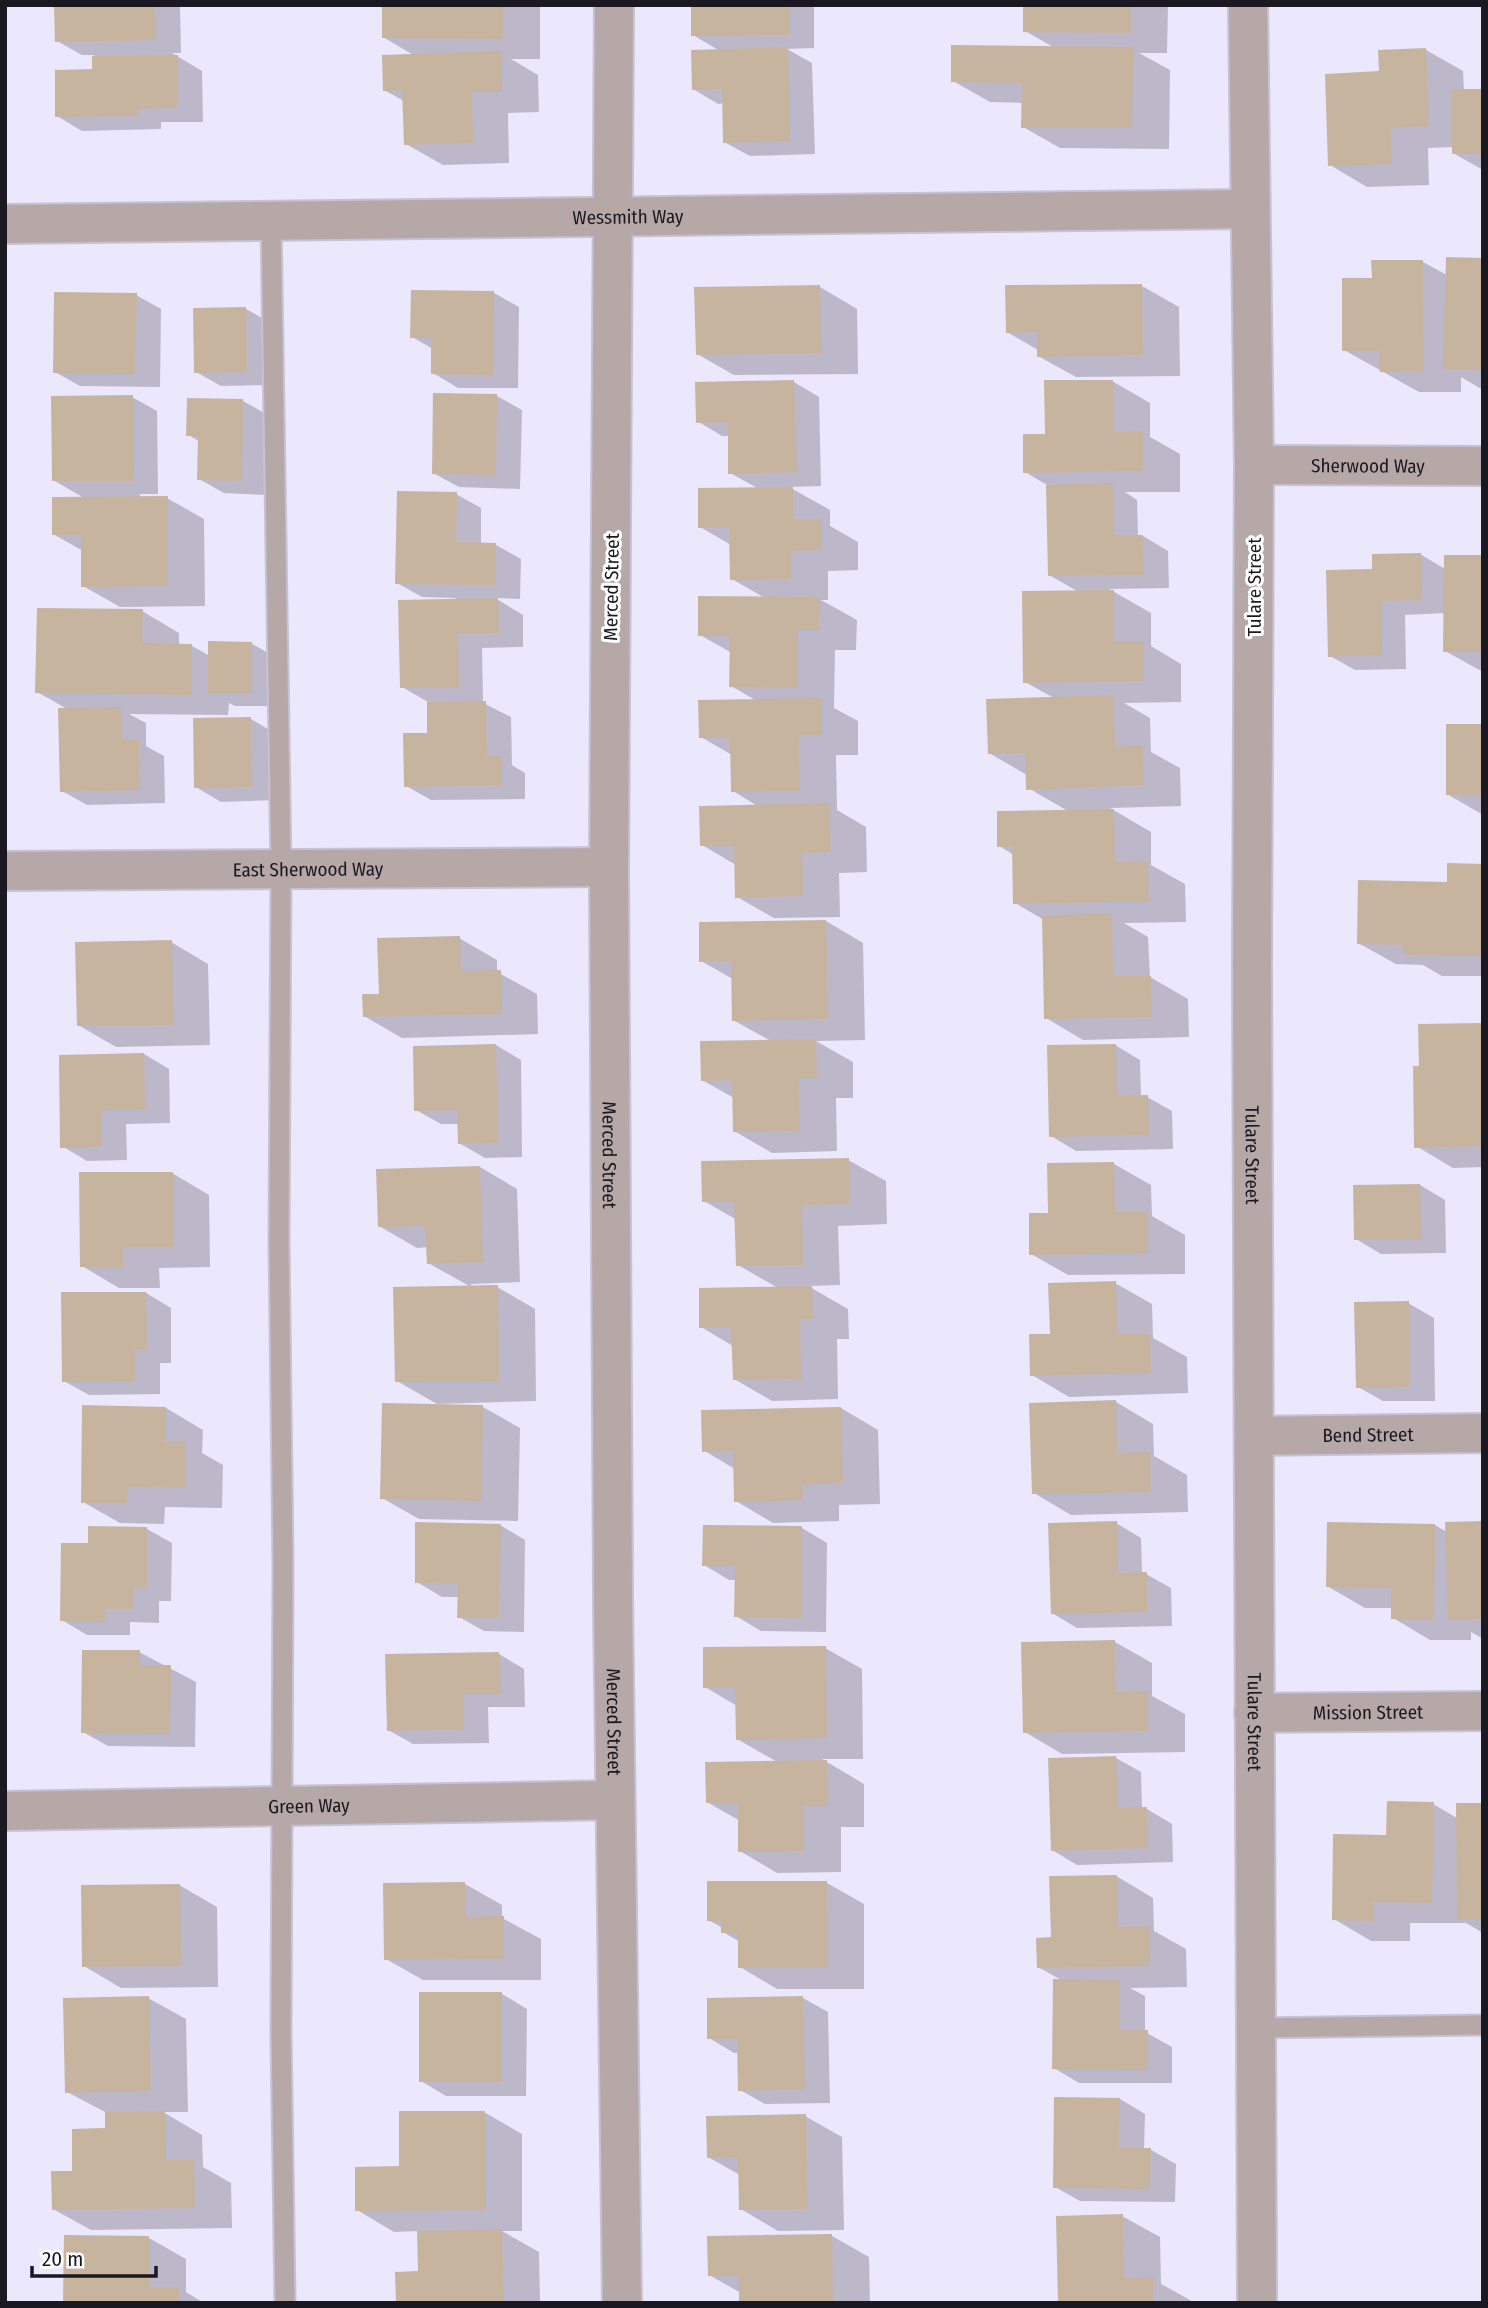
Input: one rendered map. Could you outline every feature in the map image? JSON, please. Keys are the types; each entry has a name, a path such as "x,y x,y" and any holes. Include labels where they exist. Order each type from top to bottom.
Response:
{"street":[{"name":"Merced Street","path":"614,5 615,216 609,867 614,1800 622,2303"},
{"name":"Tulare Street","path":"1248,5 1254,465 1252,967 1257,2303"},
{"name":"Wessmith Way","path":"5,224 1250,209"},
{"name":"Sherwood Way","path":"1254,465 1483,467"},
{"name":"East Sherwood Way","path":"5,871 609,867"},
{"name":"Bend Street","path":"1254,1436 1483,1433"},
{"name":"Mission Street","path":"1254,1713 1483,1711"},
{"name":"Green Way","path":"5,1811 614,1800"}],"lane":[{"path":"271,220 281,869 281,2032 285,2303"},
{"path":"1255,2028 1483,2025"}],"building":[{"path":"54,5 155,5 156,40 55,42"},
{"path":"382,5 503,5 503,39 382,38"},
{"path":"691,5 789,5 789,35 691,36"},
{"path":"1023,5 1131,5 1131,33 1023,32"},
{"path":"951,45 1133,47 1132,128 1021,128 1022,83 951,82"},
{"path":"788,47 790,141 723,143 722,89 692,90 691,50"},
{"path":"1426,48 1429,126 1391,128 1392,164 1328,166 1325,74 1379,71 1378,50"},
{"path":"501,51 502,92 472,92 473,143 404,145 402,90 383,91 382,55"},
{"path":"178,55 178,108 137,109 137,116 55,117 55,70 92,69 92,56"},
{"path":"1452,89 1483,89 1483,154 1452,154"},
{"path":"1446,257 1483,258 1483,370 1443,369"},
{"path":"1371,260 1423,260 1424,371 1380,372 1379,351 1342,351 1342,278 1372,278"},
{"path":"1142,284 1143,355 1037,357 1037,332 1006,333 1005,285"},
{"path":"820,285 821,353 696,355 694,287"},
{"path":"411,290 494,291 493,375 431,374 431,338 410,338"},
{"path":"54,292 137,293 135,374 53,373"},
{"path":"246,307 247,372 194,373 193,308"},
{"path":"794,380 797,472 728,474 728,422 696,423 695,382"},
{"path":"1044,380 1113,380 1114,432 1143,431 1143,471 1023,473 1023,434 1045,434"},
{"path":"433,393 497,394 496,475 432,474"},
{"path":"133,395 134,481 52,481 51,396"},
{"path":"187,398 243,399 242,481 197,480 198,436 186,436"},
{"path":"1113,483 1114,535 1143,535 1144,575 1048,576 1046,485"},
{"path":"793,487 793,519 821,519 822,550 791,551 791,579 730,580 729,528 698,528 698,488"},
{"path":"397,491 457,492 456,542 496,543 496,585 395,584"},
{"path":"168,496 168,586 81,587 81,535 52,535 52,497"},
{"path":"1421,553 1422,600 1381,601 1382,655 1328,657 1326,570 1372,569 1372,554"},
{"path":"1444,555 1483,555 1483,652 1443,652"},
{"path":"1114,590 1114,641 1144,641 1144,681 1023,683 1022,591"},
{"path":"698,596 820,597 819,630 798,630 797,688 729,687 730,636 698,636"},
{"path":"498,598 499,633 458,634 459,688 400,688 398,600"},
{"path":"37,608 143,609 142,643 192,644 192,695 35,693"},
{"path":"208,641 252,642 252,693 208,693"},
{"path":"1113,695 1115,747 1143,745 1144,785 1026,790 1025,753 988,754 986,699"},
{"path":"821,698 822,735 799,735 800,791 731,792 730,738 699,738 698,700"},
{"path":"486,701 487,756 501,756 501,785 404,787 403,733 427,733 427,702"},
{"path":"121,707 122,740 139,740 140,790 60,792 58,708"},
{"path":"251,717 252,787 194,788 193,718"},
{"path":"1446,724 1483,724 1483,795 1446,795"},
{"path":"829,803 831,852 802,853 803,896 735,898 734,846 700,846 699,806"},
{"path":"1114,809 1115,862 1148,861 1149,901 1013,904 1012,846 997,847 997,811"},
{"path":"1447,863 1483,864 1481,956 1403,955 1403,945 1357,944 1358,880 1447,882"},
{"path":"1112,913 1113,976 1151,976 1152,1017 1044,1019 1042,916"},
{"path":"826,920 828,1019 732,1021 731,961 699,962 699,922"},
{"path":"460,936 461,971 501,970 502,1014 363,1017 362,994 379,994 377,938"},
{"path":"172,940 173,1025 77,1026 75,942"},
{"path":"1483,1023 1483,1146 1414,1148 1413,1066 1419,1066 1418,1024"},
{"path":"816,1039 817,1078 799,1078 800,1131 733,1132 732,1080 701,1081 700,1041"},
{"path":"496,1044 498,1143 458,1144 457,1110 414,1111 413,1046"},
{"path":"1116,1044 1117,1096 1148,1095 1149,1135 1049,1137 1047,1045"},
{"path":"144,1053 145,1109 102,1110 102,1147 60,1148 59,1055"},
{"path":"849,1158 850,1204 802,1205 803,1265 736,1266 734,1202 702,1202 701,1161"},
{"path":"1114,1162 1115,1212 1148,1212 1148,1253 1029,1255 1029,1213 1048,1213 1047,1163"},
{"path":"480,1166 483,1262 427,1264 425,1226 378,1227 376,1169"},
{"path":"79,1172 173,1172 173,1247 123,1247 123,1267 80,1267"},
{"path":"1420,1184 1421,1240 1354,1240 1353,1185"},
{"path":"1116,1281 1117,1334 1150,1334 1151,1373 1030,1376 1029,1334 1050,1334 1048,1283"},
{"path":"498,1285 499,1381 395,1382 393,1287"},
{"path":"812,1286 813,1319 800,1319 801,1379 733,1380 731,1328 699,1328 699,1288"},
{"path":"61,1292 146,1292 147,1349 135,1349 135,1381 62,1382"},
{"path":"1409,1301 1410,1387 1356,1388 1354,1302"},
{"path":"1116,1400 1117,1453 1150,1452 1151,1492 1032,1494 1029,1403"},
{"path":"382,1403 483,1405 481,1501 380,1499"},
{"path":"82,1405 166,1407 165,1442 186,1442 185,1488 128,1487 127,1503 81,1503"},
{"path":"841,1407 843,1483 802,1485 803,1500 734,1502 733,1451 702,1452 701,1410"},
{"path":"1117,1521 1118,1573 1147,1572 1147,1612 1051,1614 1048,1523"},
{"path":"1483,1521 1483,1619 1448,1620 1445,1522"},
{"path":"415,1522 501,1524 499,1618 457,1618 458,1584 415,1583"},
{"path":"1327,1522 1435,1524 1434,1620 1391,1619 1391,1588 1326,1587"},
{"path":"703,1525 802,1526 801,1618 734,1617 735,1566 702,1566"},
{"path":"88,1526 147,1527 147,1587 134,1587 134,1609 105,1609 105,1622 60,1621 61,1543 88,1543"},
{"path":"1115,1640 1116,1692 1148,1691 1148,1731 1023,1733 1021,1642"},
{"path":"826,1646 827,1738 736,1740 735,1688 703,1688 703,1647"},
{"path":"82,1650 140,1650 140,1665 171,1665 170,1734 81,1733"},
{"path":"499,1652 501,1694 464,1694 464,1729 387,1731 385,1654"},
{"path":"1116,1756 1118,1808 1147,1807 1148,1848 1051,1851 1048,1758"},
{"path":"827,1760 828,1806 804,1806 804,1851 738,1852 738,1803 706,1803 705,1762"},
{"path":"1387,1801 1434,1802 1432,1903 1373,1902 1373,1921 1332,1920 1333,1834 1386,1835"},
{"path":"1456,1803 1483,1803 1483,1920 1457,1920"},
{"path":"1117,1875 1118,1927 1149,1926 1150,1966 1037,1968 1036,1938 1051,1937 1049,1876"},
{"path":"707,1881 827,1881 828,1968 738,1968 738,1933 721,1933 721,1921 707,1921"},
{"path":"465,1882 466,1917 504,1916 504,1959 384,1960 383,1883"},
{"path":"180,1884 181,1966 82,1967 81,1885"},
{"path":"1053,1979 1120,1980 1120,2030 1148,2030 1148,2070 1052,2069"},
{"path":"419,1992 502,1992 502,2082 419,2082"},
{"path":"149,1996 151,2091 65,2093 63,1998"},
{"path":"803,1996 805,2089 738,2091 737,2039 707,2039 707,1998"},
{"path":"1054,2097 1120,2098 1119,2148 1151,2148 1150,2189 1053,2188"},
{"path":"165,2111 166,2160 194,2160 195,2208 52,2210 51,2171 72,2171 72,2129 105,2128 105,2112"},
{"path":"399,2111 485,2111 486,2210 355,2211 355,2167 399,2166"},
{"path":"806,2114 808,2209 739,2210 738,2157 707,2158 706,2116"},
{"path":"1123,2214 1124,2278 1153,2277 1153,2303 1058,2303 1056,2216"},
{"path":"502,2229 504,2303 396,2303 395,2272 418,2271 417,2231"},
{"path":"832,2234 833,2303 739,2303 739,2276 708,2276 707,2236"},
{"path":"64,2235 149,2236 149,2287 179,2287 179,2303 63,2303"}]}
